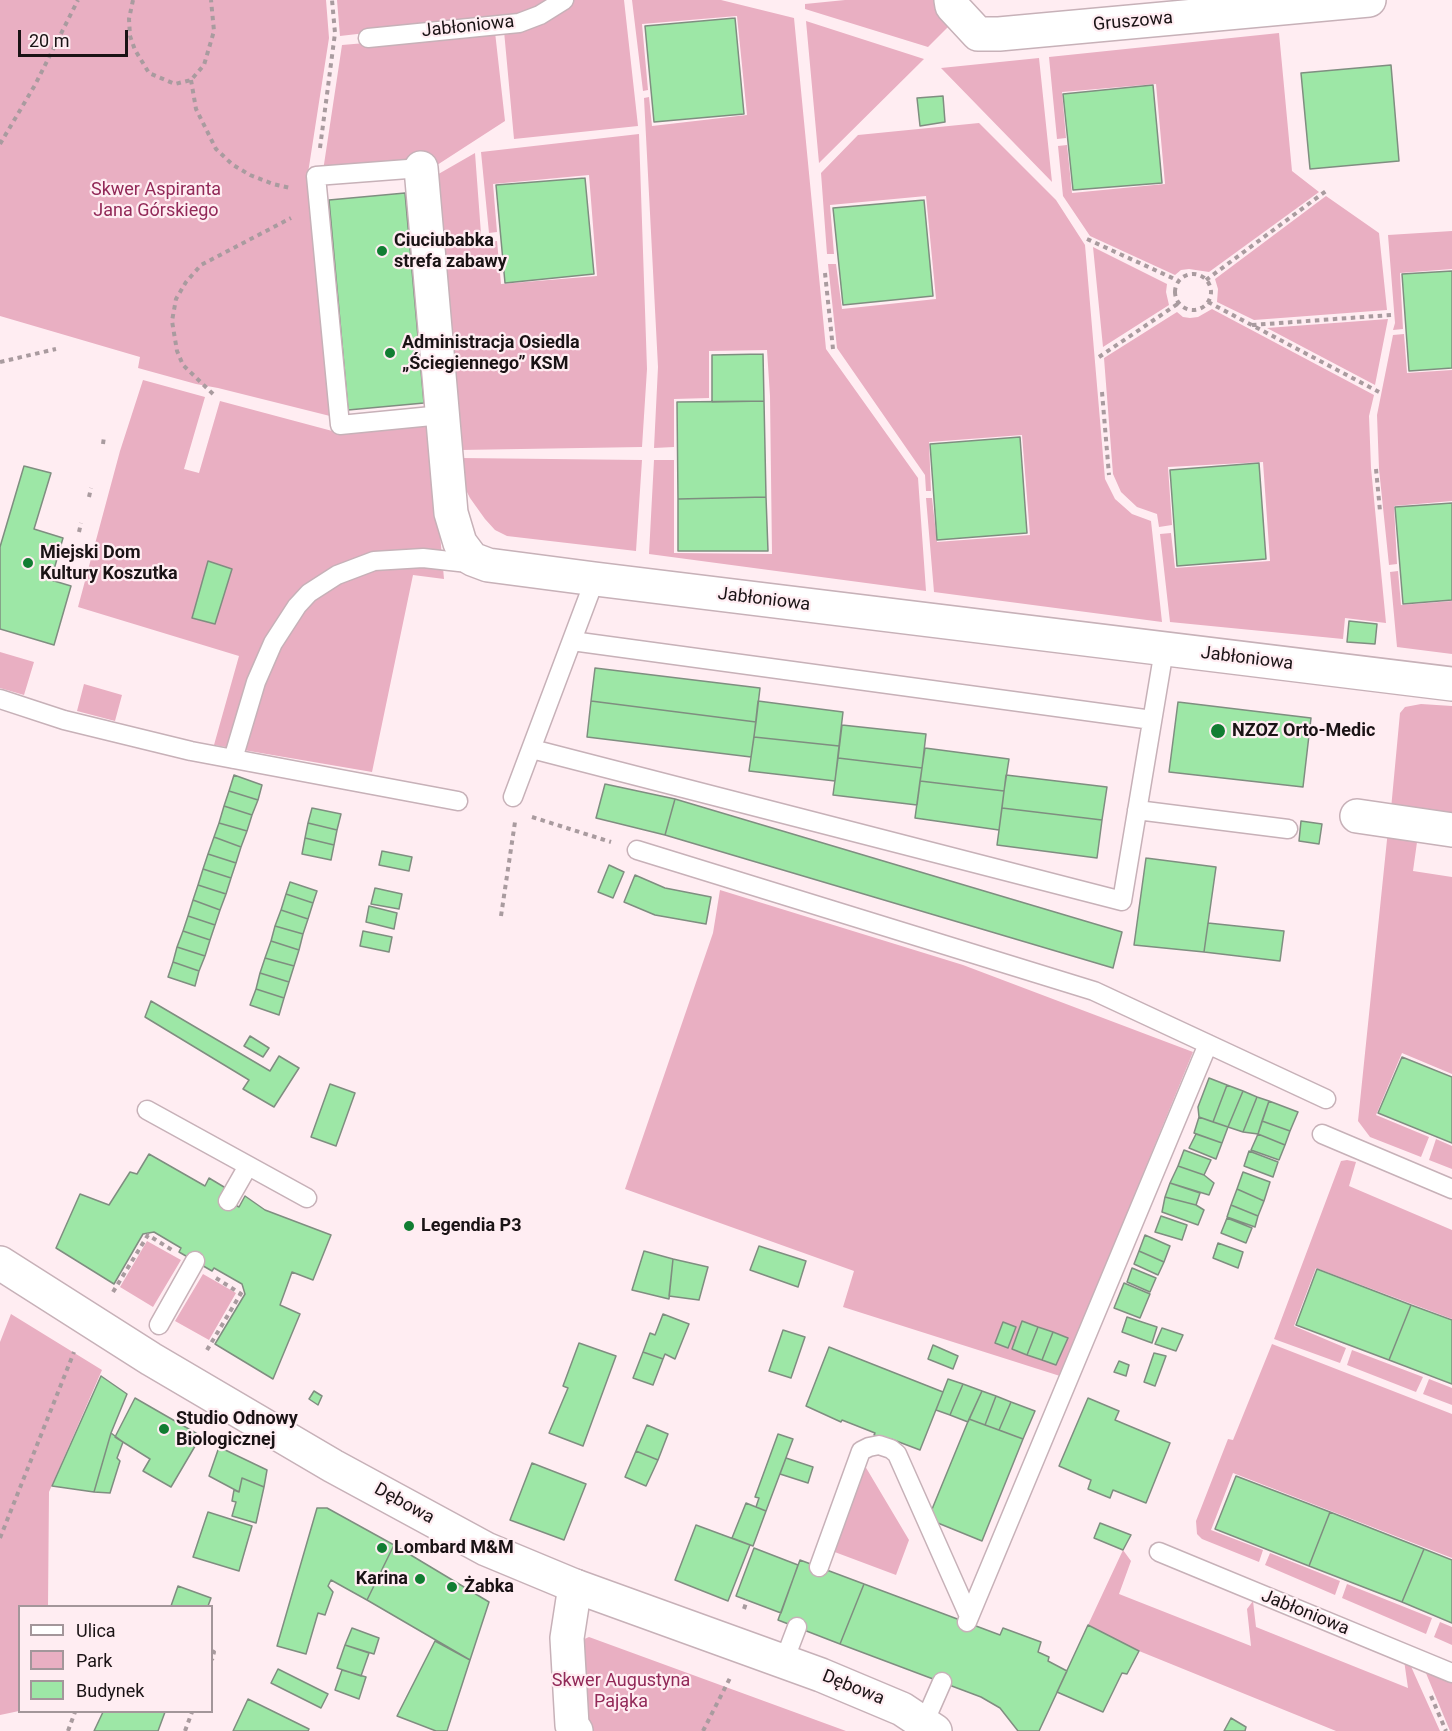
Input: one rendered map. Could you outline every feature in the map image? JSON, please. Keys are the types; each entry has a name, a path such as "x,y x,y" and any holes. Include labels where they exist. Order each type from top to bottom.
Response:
{"street":[{"name":"Gruszowa","path":"951,0 952,6 978,34 988,34 1369,0"},
{"name":"Jabłoniowa","path":"421,168 454,527 460,543 472,559 488,565 596,579 1452,684"},
{"path":"1357,816 1452,830"},
{"name":"Dębowa","path":"0,1263 151,1359 333,1466 486,1549 575,1586 821,1675 902,1709 929,1727"},
{"path":"575,1586 567,1638 572,1725 576,1731"}],"lane":[{"name":"Jabłoniowa","path":"368,38 519,23 540,15 564,0"},
{"path":"421,168 317,190 340,425 442,415"},
{"path":"233,759 256,682 273,642 297,606 309,593 337,575 374,561 423,558 488,565"},
{"path":"515,805 532,749 596,579"},
{"path":"572,641 1152,720"},
{"path":"532,749 1122,901 1164,650"},
{"path":"0,699 64,720 191,751 458,801"},
{"path":"1137,810 1288,829"},
{"path":"637,850 1094,991 1326,1100"},
{"path":"819,1567 861,1451 879,1445 897,1454 968,1619 1208,1044"},
{"path":"147,1110 307,1198"},
{"path":"1322,1134 1452,1189"},
{"path":"228,1201 249,1166"},
{"path":"159,1325 195,1261"},
{"name":"Jabłoniowa","path":"1159,1552 1452,1673"},
{"path":"784,1662 796,1627"},
{"path":"929,1727 942,1682"}],"path":[{"path":"0,144 35,85 78,0"},
{"path":"133,0 129,19 130,36 140,60 149,73 175,84 191,80 204,65 214,31 211,0"},
{"path":"317,190 334,33 332,0"},
{"path":"191,80 196,109 204,126 216,149 233,165 273,184 317,190"},
{"path":"213,394 183,365 177,351 172,321 176,299 186,282 201,265 317,190"},
{"path":"1206,280 1326,191"},
{"path":"1087,239 1179,281"},
{"path":"825,273 833,349"},
{"path":"1195,274 1206,280 1211,291 1204,307 1193,310 1182,307 1175,292 1179,281 1195,274"},
{"path":"1208,302 1379,392"},
{"path":"1099,357 1179,303"},
{"path":"1252,325 1391,315"},
{"path":"0,362 56,350"},
{"path":"1102,392 1109,475"},
{"path":"103,444 104,437"},
{"path":"1376,469 1380,511"},
{"path":"88,497 91,488"},
{"path":"79,532 81,523"},
{"path":"501,916 515,805"},
{"path":"528,816 637,850"},
{"path":"205,1353 243,1290"},
{"path":"0,1538 77,1346"},
{"path":"704,1731 731,1675"},
{"path":"68,1731 75,1713"},
{"path":"185,1731 192,1713"}],"green space":[{"name":"Skwer Aspiranta Jana Górskiego","path":"0,0 326,0 329,38 308,173 334,417 138,368 140,357 0,316"},
{"path":"337,0 553,0 530,14 340,36"},
{"path":"572,0 624,0 638,126 514,139 504,31"},
{"path":"632,0 721,0 794,18 826,349 918,478 926,591 649,554 654,460 674,460 674,553 772,554 770,396 767,350 709,351 709,398 674,399 674,447 654,448 658,367 644,98 649,97 652,126 747,115 737,16 642,24 648,90 643,91"},
{"path":"845,0 936,0 952,23 928,47 805,9 805,4"},
{"path":"806,21 924,59 819,163"},
{"path":"495,32 505,121 434,167 323,171 342,45"},
{"path":"1279,33 1292,171 1319,192 1209,272 1189,269 1181,270 1175,275 1090,236 1063,196 1058,146 1067,145 1072,193 1165,184 1156,84 1062,92 1066,138 1057,139 1049,57"},
{"path":"1039,58 1052,182 941,68"},
{"path":"979,123 1056,200 1085,245 1105,479 1115,499 1132,514 1151,521 1162,622 934,592 926,498 932,498 937,542 1030,535 1022,435 929,442 931,491 926,491 925,475 837,348 828,264 836,264 842,309 936,299 926,196 830,205 834,254 827,254 821,173 858,135"},
{"path":"639,134 647,369 642,447 460,450 442,246 497,241 501,284 597,276 589,175 493,184 497,232 489,233 481,152"},
{"path":"475,153 481,234 440,237 435,176"},
{"path":"1326,196 1379,233 1387,310 1254,320 1217,302 1218,289 1215,279"},
{"path":"1452,231 1452,269 1400,273 1403,329 1393,330 1395,323 1388,235"},
{"path":"1093,247 1167,284 1169,305 1103,347"},
{"path":"1212,309 1374,395 1369,416 1371,468 1386,623 1345,618 1343,639 1170,622 1160,534 1171,533 1175,568 1270,561 1263,462 1168,467 1172,525 1159,527 1157,514 1137,507 1121,492 1113,474 1104,358 1177,312 1183,317 1190,318 1198,317"},
{"path":"1388,319 1375,385 1267,328"},
{"path":"1404,334 1407,373 1452,370 1452,501 1394,506 1397,564 1389,565 1379,469 1377,415 1393,335"},
{"path":"143,380 205,397 184,469 199,473 220,401 336,432 430,422 444,579 413,575 372,772 214,745 239,656 78,607 120,451"},
{"path":"460,458 642,460 636,551 507,536 495,530 465,488"},
{"path":"1398,571 1401,605 1452,601 1452,654 1397,647 1390,572"},
{"path":"0,652 34,662 24,695 0,688"},
{"path":"84,684 122,695 115,721 77,711"},
{"path":"1421,704 1452,706 1452,818 1391,809 1400,713 1405,707"},
{"path":"1388,830 1418,835 1413,871 1452,877 1452,1074 1402,1053 1376,1115 1429,1137 1421,1157 1370,1137 1358,1121"},
{"path":"720,890 963,965 1193,1052 1060,1376 843,1307 854,1271 625,1189 713,933"},
{"path":"1436,1139 1452,1146 1452,1169 1429,1160"},
{"path":"1341,1161 1356,1162 1349,1186 1452,1230 1452,1319 1316,1268 1294,1326 1346,1348 1340,1363 1274,1339"},
{"path":"147,1241 181,1260 153,1307 120,1287"},
{"path":"203,1274 236,1293 209,1340 175,1321"},
{"path":"11,1314 102,1370 49,1492 48,1605 18,1605 18,1711 0,1715 0,1342"},
{"path":"1272,1344 1452,1414 1452,1558 1233,1473 1211,1530 1263,1550 1259,1562 1202,1539 1197,1534 1196,1521 1228,1439 1233,1440"},
{"path":"1352,1350 1423,1377 1416,1392 1347,1365"},
{"path":"1429,1379 1452,1388 1452,1405 1423,1394"},
{"path":"865,1466 909,1540 896,1575 832,1551"},
{"path":"1123,1550 1131,1561 1119,1594 1251,1646 1247,1609 1253,1601 1256,1627 1408,1688 1404,1660 1409,1662 1440,1731 1336,1731 1139,1651 1088,1625"},
{"path":"1270,1553 1340,1581 1335,1595 1265,1565"},
{"path":"1347,1584 1432,1618 1426,1634 1342,1598"},
{"path":"1440,1622 1452,1627 1452,1645 1434,1637"},
{"name":"Skwer Augustyna Pająka","path":"589,1637 846,1731 592,1731 586,1720 582,1640"},
{"path":"1423,1666 1452,1678 1452,1731 1450,1731"}],"building":[{"path":"735,18 744,114 654,122 645,26"},
{"path":"1391,65 1399,161 1310,169 1301,73"},
{"path":"1153,85 1162,183 1073,190 1063,94"},
{"path":"943,96 945,122 920,126 917,98"},
{"path":"585,178 594,274 505,283 496,185"},
{"path":"405,193 424,403 348,410 329,200"},
{"path":"924,200 933,296 843,305 833,208"},
{"path":"1452,271 1452,368 1409,371 1402,274"},
{"path":"763,354 764,401 712,402 712,355"},
{"path":"764,401 766,497 678,499 677,402"},
{"path":"1020,437 1027,533 937,540 930,444"},
{"path":"1259,463 1266,559 1177,566 1170,470"},
{"name":"Miejski Dom Kultury Koszutka","path":"24,466 51,473 34,529 63,538 51,580 71,586 54,645 0,629 0,547"},
{"path":"766,497 768,551 678,551 678,499"},
{"path":"1452,503 1452,600 1403,604 1395,507"},
{"path":"208,561 232,569 215,624 192,618"},
{"path":"1349,621 1377,624 1375,644 1347,642"},
{"path":"595,668 760,688 756,722 591,701"},
{"path":"591,701 756,722 751,757 587,737"},
{"path":"758,701 843,712 839,746 754,737"},
{"path":"1178,702 1311,718 1303,787 1169,772"},
{"path":"842,725 926,734 922,768 838,758"},
{"path":"754,737 839,746 835,781 749,771"},
{"path":"925,748 1009,759 1004,791 920,781"},
{"path":"838,758 922,768 917,805 833,795"},
{"path":"234,775 262,785 258,800 229,791"},
{"path":"1006,775 1107,787 1102,820 1002,808"},
{"path":"920,781 1004,791 999,830 915,818"},
{"path":"605,784 675,799 665,835 596,818"},
{"path":"229,791 258,800 252,815 224,806"},
{"path":"675,799 1122,932 1113,968 665,835"},
{"path":"224,806 252,815 247,831 219,823"},
{"path":"312,808 341,814 337,830 308,823"},
{"path":"1002,808 1102,820 1097,858 997,845"},
{"path":"1301,821 1322,824 1319,844 1299,841"},
{"path":"219,823 247,831 241,847 214,837"},
{"path":"308,823 337,830 334,845 305,838"},
{"path":"214,837 241,847 236,863 208,854"},
{"path":"305,838 334,845 331,860 302,854"},
{"path":"382,851 412,857 409,871 379,865"},
{"path":"208,854 236,863 231,878 203,869"},
{"path":"1146,858 1216,867 1204,952 1134,945"},
{"path":"609,865 624,872 613,898 598,892"},
{"path":"203,869 231,878 226,894 198,885"},
{"path":"635,875 665,888 711,897 706,924 655,915 624,902"},
{"path":"290,882 317,891 313,903 286,894"},
{"path":"198,885 226,894 220,910 193,900"},
{"path":"375,888 402,894 399,909 371,904"},
{"path":"286,894 313,903 308,919 281,910"},
{"path":"193,900 220,910 215,925 188,916"},
{"path":"369,906 397,913 394,929 366,922"},
{"path":"281,910 308,919 303,934 275,926"},
{"path":"188,916 215,925 210,940 183,931"},
{"path":"1208,923 1284,931 1280,961 1204,952"},
{"path":"275,926 303,934 299,950 271,941"},
{"path":"183,931 210,940 205,956 177,947"},
{"path":"363,931 392,937 389,952 360,946"},
{"path":"271,941 299,950 294,966 265,958"},
{"path":"177,947 205,956 199,971 173,962"},
{"path":"265,958 294,966 289,982 260,973"},
{"path":"173,962 199,971 195,986 168,977"},
{"path":"260,973 289,982 284,998 256,989"},
{"path":"256,989 284,998 279,1015 250,1005"},
{"path":"151,1001 270,1071 279,1056 299,1068 274,1107 243,1089 249,1080 145,1017"},
{"path":"250,1036 269,1048 263,1057 244,1046"},
{"path":"1402,1057 1452,1077 1452,1143 1378,1113"},
{"path":"1209,1078 1227,1085 1213,1122 1199,1117 1198,1107"},
{"path":"330,1084 355,1093 336,1146 311,1137"},
{"path":"1227,1085 1243,1091 1228,1127 1213,1122"},
{"path":"1243,1091 1257,1097 1243,1132 1228,1127"},
{"path":"1257,1097 1269,1101 1258,1134 1243,1132"},
{"path":"1269,1101 1298,1112 1290,1131 1262,1121"},
{"path":"1199,1117 1228,1127 1222,1143 1194,1133"},
{"path":"1262,1121 1290,1131 1285,1145 1258,1134"},
{"path":"1196,1134 1222,1143 1216,1159 1189,1148"},
{"path":"1258,1134 1285,1145 1279,1160 1251,1150"},
{"path":"1184,1150 1211,1160 1204,1175 1178,1166"},
{"path":"1249,1151 1278,1162 1273,1177 1244,1166"},
{"path":"149,1154 205,1186 209,1178 229,1190 224,1199 239,1207 245,1196 265,1210 331,1235 313,1280 292,1272 280,1305 300,1314 273,1379 215,1344 245,1294 242,1284 214,1268 212,1271 179,1252 181,1248 154,1232 143,1234 114,1284 56,1248 80,1194 109,1205 130,1172 137,1174"},
{"path":"1178,1166 1204,1175 1214,1183 1209,1195 1170,1183"},
{"path":"1243,1172 1270,1182 1264,1201 1237,1189"},
{"path":"1170,1183 1200,1193 1196,1205 1165,1197"},
{"path":"1237,1189 1264,1201 1258,1216 1231,1205"},
{"path":"1165,1197 1196,1205 1204,1210 1198,1225 1162,1212"},
{"path":"1231,1205 1258,1216 1255,1227 1227,1217"},
{"path":"1161,1216 1187,1225 1182,1240 1155,1232"},
{"path":"1227,1218 1252,1228 1246,1243 1221,1233"},
{"path":"1145,1235 1170,1246 1164,1262 1139,1251"},
{"path":"1218,1243 1243,1252 1238,1268 1213,1258"},
{"path":"759,1246 806,1261 798,1287 750,1270"},
{"path":"644,1251 673,1259 669,1299 632,1290"},
{"path":"1139,1251 1164,1262 1158,1275 1134,1264"},
{"path":"673,1259 708,1267 699,1300 669,1296"},
{"path":"1132,1268 1156,1278 1150,1292 1127,1282"},
{"path":"1317,1269 1411,1305 1389,1360 1296,1325"},
{"path":"1124,1283 1150,1294 1140,1318 1114,1308"},
{"path":"1411,1305 1452,1320 1452,1384 1389,1360"},
{"path":"663,1314 689,1324 675,1359 665,1354 663,1359 643,1352 650,1333 655,1335"},
{"path":"1127,1317 1157,1327 1152,1343 1122,1332"},
{"path":"1022,1321 1038,1327 1027,1355 1012,1349"},
{"path":"1003,1322 1016,1327 1008,1348 995,1343"},
{"path":"1038,1327 1053,1332 1042,1360 1027,1355"},
{"path":"1162,1328 1183,1335 1176,1351 1155,1344"},
{"path":"783,1330 805,1337 791,1378 769,1371"},
{"path":"1053,1332 1068,1338 1056,1365 1042,1360"},
{"path":"579,1343 616,1356 583,1446 549,1433 568,1388 563,1386"},
{"path":"933,1345 958,1356 953,1369 928,1359"},
{"path":"829,1347 943,1392 920,1450 874,1435 875,1433 842,1420 841,1422 806,1406"},
{"path":"643,1352 663,1359 653,1385 633,1378"},
{"path":"1154,1353 1166,1356 1155,1386 1144,1382"},
{"path":"1119,1361 1129,1365 1126,1376 1114,1372"},
{"path":"101,1376 127,1394 111,1433 94,1492 52,1486"},
{"path":"948,1379 963,1384 950,1415 936,1410"},
{"path":"963,1384 982,1391 968,1422 950,1415"},
{"path":"314,1391 322,1396 318,1405 309,1399"},
{"path":"982,1391 996,1396 985,1425 969,1419"},
{"path":"996,1396 1011,1402 999,1430 985,1425"},
{"path":"135,1398 201,1436 171,1487 143,1471 150,1459 115,1437"},
{"path":"1088,1398 1119,1411 1115,1420 1170,1443 1146,1503 1113,1490 1110,1498 1088,1489 1091,1480 1059,1466"},
{"path":"1011,1402 1035,1411 1023,1439 999,1430"},
{"path":"969,1419 1023,1439 982,1541 928,1519"},
{"path":"647,1425 668,1434 658,1460 636,1451"},
{"path":"111,1433 123,1442 117,1458 120,1461 110,1493 94,1492"},
{"path":"778,1434 793,1439 766,1511 756,1507 759,1498 755,1497"},
{"path":"219,1447 267,1470 264,1487 242,1478 239,1492 209,1476"},
{"path":"636,1451 658,1460 646,1486 625,1477"},
{"path":"786,1458 813,1467 808,1483 780,1474"},
{"path":"532,1463 586,1484 564,1540 510,1520"},
{"path":"1236,1476 1330,1512 1309,1566 1215,1529"},
{"path":"242,1478 264,1487 256,1523 232,1516 236,1502 232,1501 234,1490 239,1492"},
{"path":"746,1503 766,1511 753,1546 732,1538"},
{"path":"317,1508 327,1508 394,1545 367,1600 331,1580 328,1586 333,1592 325,1615 318,1613 306,1654 277,1646"},
{"path":"208,1512 252,1526 239,1571 193,1557"},
{"path":"1330,1512 1424,1549 1402,1602 1309,1566"},
{"path":"1100,1523 1131,1535 1123,1550 1094,1538"},
{"path":"696,1525 750,1545 728,1601 675,1580"},
{"path":"394,1545 489,1602 470,1660 367,1600"},
{"path":"754,1548 798,1565 781,1613 736,1596"},
{"path":"1424,1549 1452,1560 1452,1623 1402,1602"},
{"path":"800,1560 864,1584 840,1644 778,1620"},
{"path":"864,1584 1000,1635 1003,1628 1041,1642 1038,1652 1049,1657 1048,1661 1067,1671 1039,1731 1018,1731 1000,1708 981,1697 840,1644"},
{"path":"178,1586 211,1598 208,1605 171,1605"},
{"path":"1088,1625 1139,1651 1127,1674 1122,1673 1103,1712 1057,1692"},
{"path":"352,1628 379,1638 374,1654 345,1645"},
{"path":"435,1641 470,1660 447,1731 436,1731 397,1716"},
{"path":"345,1645 369,1653 361,1676 337,1668"},
{"path":"278,1669 328,1694 321,1708 271,1683"},
{"path":"342,1670 366,1677 359,1699 335,1690"},
{"path":"248,1699 309,1729 308,1731 233,1731"},
{"path":"103,1713 165,1713 158,1731 94,1731"},
{"path":"1231,1718 1246,1727 1245,1731 1224,1731"}],"place":[{"name":"Ciuciubabka strefa zabawy","path":"382,251"},
{"name":"Administracja Osiedla „Ściegiennego” KSM","path":"390,353"},
{"name":"Miejski Dom Kultury Koszutka","path":"28,563"},
{"name":"NZOZ Orto-Medic","path":"1218,731"},
{"name":"Legendia P3","path":"409,1226"},
{"name":"Studio Odnowy Biologicznej","path":"164,1429"},
{"name":"Lombard M&M","path":"382,1548"},
{"name":"Karina","path":"420,1579"},
{"name":"Żabka","path":"452,1587"}]}
